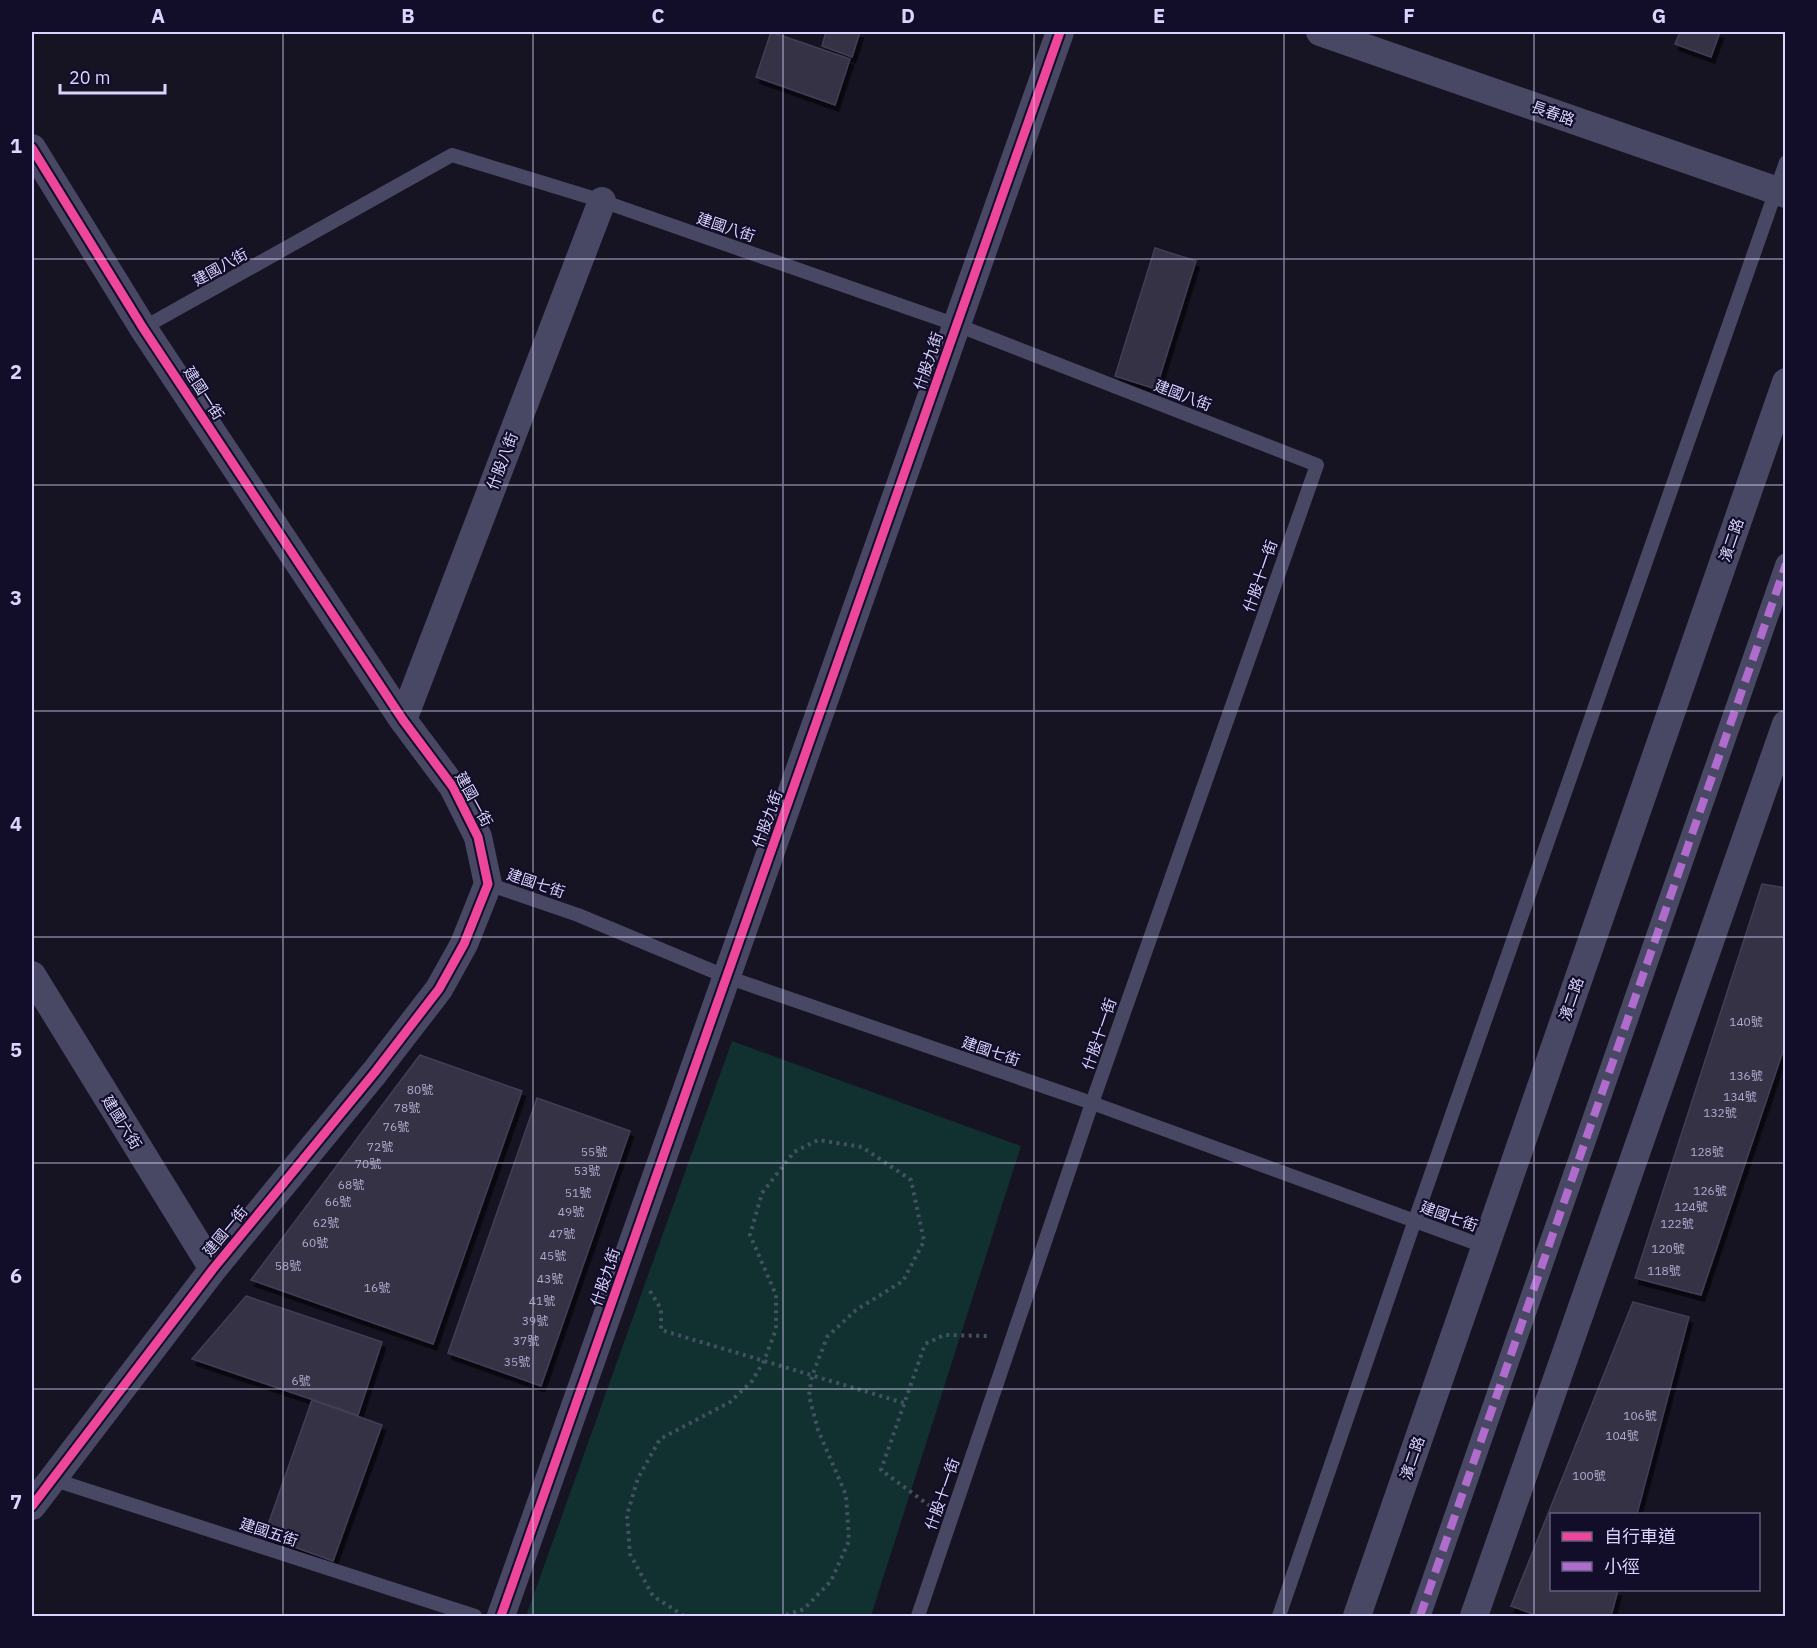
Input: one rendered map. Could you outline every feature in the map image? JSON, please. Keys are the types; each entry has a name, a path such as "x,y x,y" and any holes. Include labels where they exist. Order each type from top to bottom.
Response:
{"street":[{"name":"什股九街","path":"501,1617 1060,32"},
{"name":"長春路","path":"1320,32 1780,192"},
{"name":"建國一街","path":"32,148 144,328 403,720 453,787 478,837 488,884 464,944 439,989 375,1072 213,1269 32,1506"},
{"name":"什股八街","path":"403,720 602,201"},
{"name":"濱二路","path":"1357,1617 1785,382"},
{"path":"1420,1617 1785,564"},
{"path":"1474,1617 1785,724"},
{"name":"建國六街","path":"32,975 213,1269"}],"lane":[{"name":"建國八街","path":"144,328 452,155 602,201 957,325 1317,465"},
{"path":"1279,1617 1415,1220 1780,192 1785,162"},
{"name":"什股十一街","path":"918,1617 1092,1103 1317,465"},
{"name":"建國七街","path":"488,884 578,915 727,977 1092,1103 1486,1247"},
{"name":"建國五街","path":"52,1479 476,1617"}],"path":[{"path":"684,1617 653,1596 630,1554 627,1515 638,1478 660,1439 730,1402 752,1381 764,1361 776,1329 776,1295 750,1235 762,1193 794,1152 818,1140 862,1147 911,1180 924,1241 903,1281 856,1310 826,1337 812,1376 809,1396 818,1430 846,1495 849,1541 831,1581 804,1609 783,1617"},
{"path":"661,1330 904,1403"},
{"path":"951,1519 917,1498 881,1470 925,1344 944,1335 1012,1337"}],"green space":[{"path":"732,1041 1021,1146 871,1616 526,1616"}],"building":[{"path":"771,32 850,59 835,105 756,77"},
{"path":"826,32 860,32 852,57 822,46"},
{"path":"1680,32 1720,32 1711,57 1675,44"},
{"path":"1155,248 1196,261 1156,389 1115,376"},
{"path":"1762,884 1786,888 1786,1042 1701,1295 1635,1278"},
{"path":"420,1055 522,1091 433,1344 251,1280"},
{"path":"537,1098 630,1131 541,1386 448,1353"},
{"path":"246,1296 382,1342 358,1415 192,1359"},
{"path":"1633,1302 1689,1317 1637,1513 1550,1513 1550,1591 1618,1591 1611,1616 1538,1616 1511,1606"},
{"path":"312,1400 382,1425 333,1561 264,1536"}],"marked path":[{"path":"1420,1616 1786,564"}],"cycle path":[{"path":"501,1616 1060,32"},
{"path":"32,148 143,328 403,720 453,787 478,837 488,884 464,944 439,989 375,1072 213,1269 32,1506"}]}
